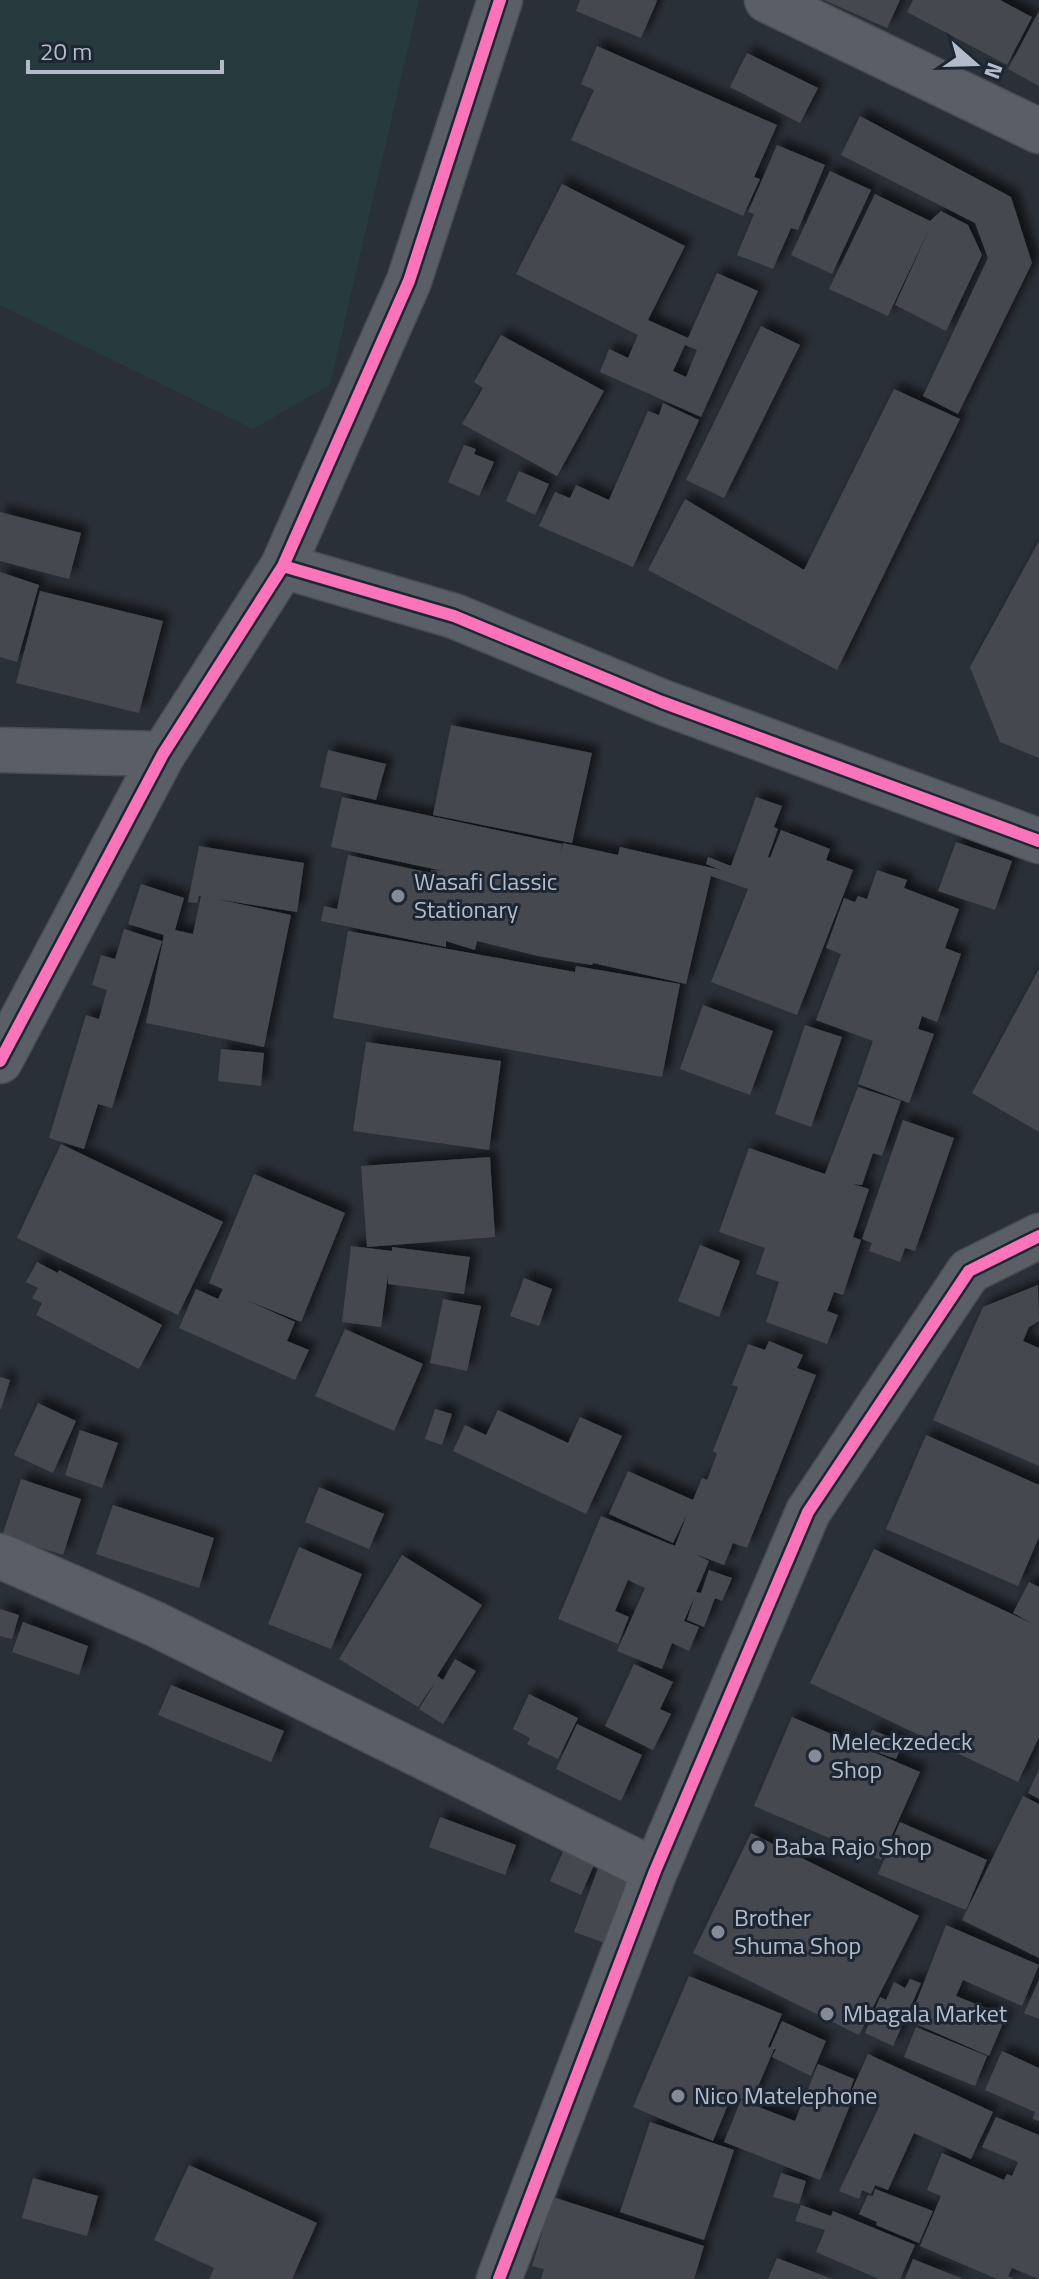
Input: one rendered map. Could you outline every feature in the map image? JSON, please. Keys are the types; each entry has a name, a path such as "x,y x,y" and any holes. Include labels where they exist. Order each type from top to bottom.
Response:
{"street":[{"path":"0,1061 163,754 283,566 409,281 500,0"},
{"path":"767,0 1039,131"},
{"path":"283,566 454,616 662,702 1039,841"},
{"path":"0,750 163,754"},
{"path":"499,2279 655,1871 808,1512 969,1271 1039,1236"},
{"path":"0,1556 155,1624 655,1871"}],"green space":[{"path":"0,0 419,0 330,385 253,429 0,305"}],"building":[{"path":"580,0 657,1 641,38 576,11"},
{"path":"824,0 900,0 887,28"},
{"path":"913,0 1000,0 1032,17 1007,65 907,12"},
{"path":"1039,11 1039,86 1008,69"},
{"path":"597,46 777,125 754,177 760,179 743,216 571,140 594,90 581,84"},
{"path":"747,53 818,88 800,123 730,87"},
{"path":"860,116 1011,197 1032,263 958,414 923,396 988,258 975,223 841,155"},
{"path":"777,145 825,165 798,230 791,228 773,269 737,255 754,214 748,212"},
{"path":"830,171 871,190 832,274 791,255"},
{"path":"562,184 685,246 648,320 688,338 717,273 758,291 701,417 600,372 609,349 628,358 638,335 516,274","holes":["685,345 697,350 686,377 673,371"]},
{"path":"875,194 930,221 941,211 968,225 982,255 946,331 895,305 931,225 888,316 829,289"},
{"path":"761,326 800,345 724,498 686,480"},
{"path":"501,335 604,391 557,476 462,424 483,388 474,382"},
{"path":"894,389 960,419 837,670 648,570 685,499 804,570"},
{"path":"663,403 699,420 633,567 539,526 555,492 570,498 576,485 609,500 648,411 659,415"},
{"path":"464,445 476,449 474,454 494,462 479,496 448,482"},
{"path":"519,471 549,484 535,515 506,501"},
{"path":"0,512 81,533 69,579 0,561"},
{"path":"1039,541 1039,758 1000,742 970,667"},
{"path":"0,572 39,585 17,662 0,657"},
{"path":"40,591 163,621 139,713 16,683"},
{"path":"451,725 592,753 572,843 433,815"},
{"path":"328,750 386,764 376,800 320,787"},
{"path":"342,797 562,844 561,853 563,843 618,855 620,847 721,870 706,864 708,857 731,866 756,797 782,806 768,857 781,830 830,849 826,860 853,870 797,1015 711,982 748,889 711,876 686,984 477,941 475,950 446,941 446,947 321,921 324,906 337,909 348,855 431,873 431,870 443,871 331,847"},
{"path":"956,842 1012,861 995,910 938,891"},
{"path":"199,846 304,863 297,912 216,899 291,915 264,1047 146,1023 164,935 128,924 141,884 184,898 175,930 193,934 201,896 197,903 188,902"},
{"path":"877,870 907,880 904,888 959,909 945,948 961,954 937,1022 922,1016 918,1029 934,1034 909,1103 858,1084 873,1041 816,1020 841,954 826,948 844,898 855,902 858,896 867,899"},
{"path":"124,929 162,941 112,1108 98,1104 84,1149 49,1138 86,1015 99,1019 107,990 92,985 101,955 115,959"},
{"path":"348,931 575,972 576,966 680,984 662,1077 333,1018"},
{"path":"1039,969 1039,1132 972,1093"},
{"path":"703,1005 773,1031 750,1095 680,1069"},
{"path":"805,1025 842,1037 811,1127 775,1114"},
{"path":"366,1042 501,1061 489,1150 353,1131"},
{"path":"221,1049 264,1053 261,1086 218,1081"},
{"path":"858,1087 901,1101 882,1156 873,1153 862,1185 853,1184 869,1189 853,1237 861,1240 843,1295 834,1292 827,1311 838,1315 827,1344 766,1322 779,1282 756,1274 765,1248 719,1232 749,1148 825,1174"},
{"path":"903,1120 954,1138 915,1251 905,1248 900,1262 869,1251 872,1243 862,1239"},
{"path":"61,1144 223,1222 178,1315 17,1238"},
{"path":"490,1157 495,1237 367,1247 361,1166"},
{"path":"254,1174 345,1213 301,1322 246,1300 295,1322 287,1341 309,1350 295,1380 179,1328 196,1289 218,1299 223,1289 209,1283"},
{"path":"700,1245 740,1261 719,1317 678,1301"},
{"path":"351,1246 392,1251 392,1247 470,1257 464,1294 388,1284 388,1275 381,1327 342,1322"},
{"path":"37,1262 58,1273 59,1270 162,1325 139,1369 36,1315 42,1303 32,1298 38,1288 26,1282"},
{"path":"524,1278 552,1289 539,1326 510,1316"},
{"path":"1038,1285 1039,1321 1029,1327 1023,1341 1039,1348 1039,1466 933,1420 983,1307"},
{"path":"443,1299 481,1306 467,1371 430,1363"},
{"path":"345,1329 423,1364 394,1431 315,1396"},
{"path":"769,1341 803,1355 797,1368 816,1375 747,1548 733,1543 724,1565 695,1554 709,1561 696,1592 701,1593 709,1570 732,1578 722,1601 715,1598 704,1627 687,1620 695,1596 684,1621 699,1627 689,1651 672,1643 662,1669 617,1651 645,1588 628,1580 615,1611 629,1617 618,1644 558,1619 601,1516 675,1546 688,1512 673,1543 609,1514 628,1471 693,1500 702,1478 707,1480 717,1454 713,1451 738,1387 732,1385 748,1344 765,1350"},
{"path":"0,1377 10,1380 1,1409 0,1409"},
{"path":"38,1403 76,1421 53,1473 14,1455"},
{"path":"435,1409 452,1414 442,1445 425,1439"},
{"path":"498,1410 568,1443 580,1417 622,1436 586,1514 453,1451 465,1425 486,1435"},
{"path":"80,1430 118,1443 102,1488 65,1475"},
{"path":"926,1435 1039,1485 1039,1537 1018,1586 886,1529"},
{"path":"21,1479 81,1499 63,1555 2,1536"},
{"path":"319,1487 384,1514 369,1549 305,1522"},
{"path":"113,1505 214,1538 199,1588 96,1554"},
{"path":"299,1547 362,1574 331,1649 268,1624"},
{"path":"874,1549 1035,1625 1013,1613 1029,1582 1039,1587 1039,1737 1018,1782 810,1683"},
{"path":"402,1555 482,1605 437,1676 443,1680 455,1659 476,1671 443,1724 419,1709 436,1681 418,1707 339,1659"},
{"path":"0,1609 19,1615 12,1639 0,1636"},
{"path":"23,1622 88,1646 79,1675 12,1652"},
{"path":"634,1664 673,1682 660,1709 671,1714 653,1750 605,1726"},
{"path":"171,1685 284,1731 271,1762 158,1715"},
{"path":"529,1694 578,1718 558,1759 527,1744 530,1738 513,1729"},
{"path":"792,1717 920,1772 881,1860 754,1806"},
{"path":"577,1724 642,1755 621,1801 556,1769"},
{"path":"872,1730 903,1742 896,1759 865,1748"},
{"path":"1039,1769 1039,1799 1028,1793"},
{"path":"1023,1796 1039,1804 1039,1958 962,1920"},
{"path":"440,1817 516,1845 505,1875 429,1847"},
{"path":"900,1822 987,1860 966,1910 878,1874"},
{"path":"751,1833 919,1916 859,2035 693,1953"},
{"path":"566,1845 597,1858 581,1895 550,1881"},
{"path":"599,1866 632,1878 608,1944 574,1932"},
{"path":"946,1925 1039,1965 1022,2006 963,1980 956,1996 1006,2016 989,2056 909,2021"},
{"path":"689,1976 782,2014 770,2048 782,2021 826,2041 811,2076 772,2057 774,2049 751,2103 732,2095 713,2141 633,2107"},
{"path":"910,1979 921,1983 893,2046 865,2033 880,1997 886,2000 894,1982 905,1988"},
{"path":"1039,1980 1039,2019 1024,2013"},
{"path":"916,2027 987,2056 975,2086 904,2057"},
{"path":"1002,2051 1039,2068 1039,2121 1033,2119 1035,2112 985,2090"},
{"path":"868,2054 993,2112 971,2159 914,2133 888,2190 875,2185 871,2194 862,2190 859,2199 839,2191 880,2105 851,2092"},
{"path":"818,2064 854,2079 849,2093 854,2095 820,2180 724,2142 741,2100 795,2121"},
{"path":"996,2117 1039,2135 1039,2279 1012,2268 1008,2276 1014,2279 997,2279 920,2246 941,2196 927,2190 942,2153 1004,2180 1007,2174 1012,2176 1018,2162 982,2147"},
{"path":"650,2122 734,2150 704,2240 620,2212"},
{"path":"189,2165 317,2223 292,2279 209,2279 214,2268 154,2240"},
{"path":"781,2173 806,2181 799,2204 773,2197"},
{"path":"33,2178 98,2196 87,2236 22,2218"},
{"path":"875,2189 933,2211 919,2243 876,2225 877,2222 859,2214 868,2195 873,2196"},
{"path":"553,2197 704,2246 694,2279 541,2279 544,2269 532,2266"},
{"path":"801,2205 831,2216 833,2211 915,2245 900,2279 879,2279 816,2252 825,2230 795,2221"},
{"path":"777,2258 832,2279 768,2279"},
{"path":"913,2259 963,2279 905,2279"}],"cycle path":[{"path":"0,1061 163,754 283,566 409,281 500,0"},
{"path":"283,566 454,616 662,702 1039,841"},
{"path":"499,2279 655,1871 808,1512 969,1271 1039,1236"}],"place":[{"name":"Wasafi Classic Stationary","path":"398,896"},
{"name":"Meleckzedeck Shop","path":"815,1756"},
{"name":"Baba Rajo Shop","path":"758,1847"},
{"name":"Brother Shuma Shop","path":"718,1932"},
{"name":"Mbagala Market","path":"827,2014"},
{"name":"Nico Matelephone","path":"678,2096"}]}
